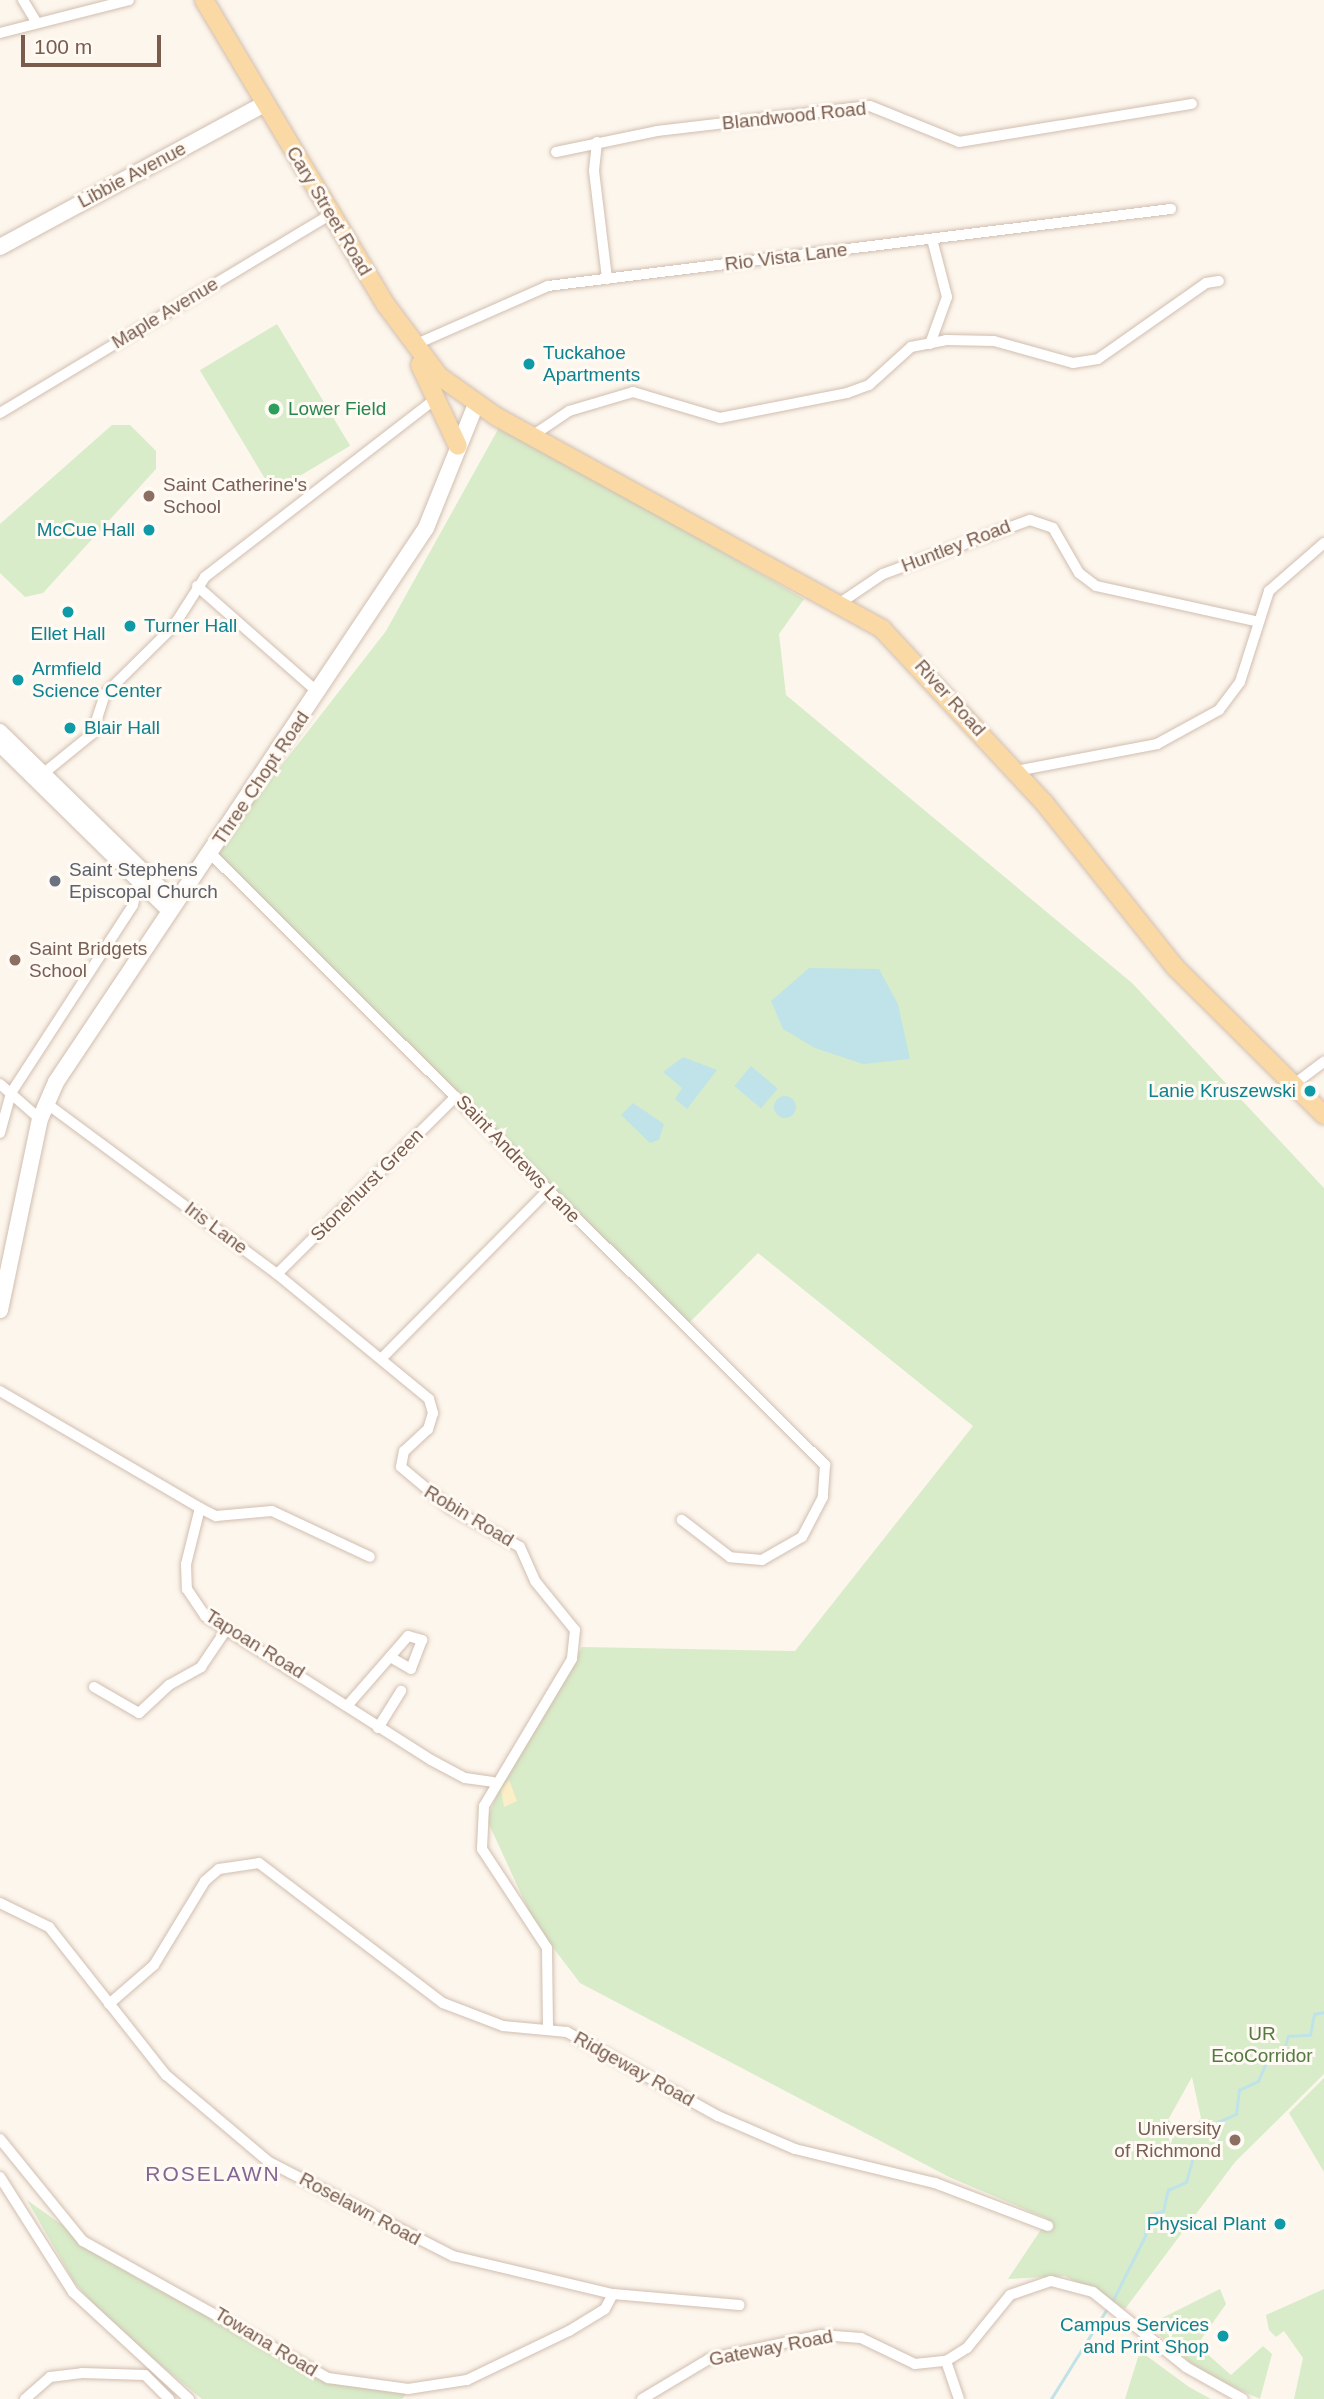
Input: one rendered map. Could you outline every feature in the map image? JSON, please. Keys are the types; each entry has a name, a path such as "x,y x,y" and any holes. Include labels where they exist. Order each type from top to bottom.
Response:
{"main road":[{"name":"Cary Street Road","path":"204,0 264,104 412,346 476,404"},
{"name":"Libbie Avenue","path":"0,247 264,104"},
{"path":"412,346 438,397 458,446"},
{"name":"River Road","path":"476,404 840,603 908,651 1016,771 1167,958 1324,1115"},
{"name":"Three Chopt Road","path":"0,1310 40,1119 46,1103 173,907 319,693 426,528 476,404"}],"street":[{"path":"23,0 36,22"},
{"path":"0,33 129,0"},
{"name":"Blandwood Road","path":"556,152 597,142 870,106 959,142 1192,104"},
{"path":"597,142 594,171 607,279"},
{"name":"Rio Vista Lane","path":"412,346 548,286 1171,209"},
{"name":"Maple Avenue","path":"0,413 331,214"},
{"path":"930,344 947,297 932,239"},
{"path":"532,436 569,411 633,393 720,418 848,393 869,385 911,347 930,344 994,341 1073,363 1098,359 1206,283 1219,281"},
{"path":"39,777 92,734 105,694 173,627 197,586 438,397"},
{"name":"Huntley Road","path":"840,603 873,578 1030,520 1053,528 1079,573 1096,586 1255,621"},
{"path":"1016,771 1139,749 1203,722 1240,682 1255,621 1284,572 1324,543"},
{"path":"197,586 319,693"},
{"path":"0,731 39,777 138,881 173,907"},
{"path":"0,745 39,777 173,907"},
{"name":"Saint Andrews Lane","path":"210,853 825,1465 823,1497 802,1537 762,1560 730,1557 682,1520"},
{"path":"0,1133 5,1094 84,988 133,905 138,881"},
{"path":"1293,1085 1324,1062"},
{"path":"0,1084 5,1094 40,1119"},
{"name":"Stonehurst Green","path":"277,1274 456,1096"},
{"name":"Iris Lane","path":"46,1103 277,1274 382,1358"},
{"path":"382,1358 547,1191"},
{"name":"Robin Road","path":"382,1358 429,1399 433,1413 428,1429 404,1451 401,1468 450,1508 520,1546 536,1581 575,1630 572,1659 493,1782"},
{"path":"0,1391 216,1516 272,1511 370,1557"},
{"name":"Tapoan Road","path":"200,1508 186,1564 187,1589 205,1616 378,1728 465,1778 493,1782"},
{"path":"94,1687 139,1713 169,1685 201,1667 226,1630"},
{"path":"347,1706 390,1657"},
{"path":"378,1728 401,1691"},
{"path":"493,1782 484,1806 482,1849 547,1948 548,2028"},
{"name":"Ridgeway Road","path":"108,2004 154,1965 205,1881 219,1869 259,1863 443,2003 503,2026 548,2028 595,2045 718,2116 795,2149 935,2183 1048,2226"},
{"name":"Roselawn Road","path":"0,1903 49,1927 166,2075 269,2162 453,2256 613,2294 740,2305"},
{"name":"Towana Road","path":"0,2139 83,2241 328,2378 408,2389 467,2380 569,2331 605,2309 613,2294"},
{"path":"0,2177 73,2292 189,2399"},
{"path":"959,2399 946,2361 967,2348 1003,2301 1026,2287 1058,2281 1103,2298 1185,2367 1243,2399"},
{"name":"Gateway Road","path":"642,2399 709,2359 821,2335 862,2338 915,2364 946,2361"},
{"path":"25,2399 55,2375 160,2374"},
{"path":"145,2375 169,2399"}],"green space":[{"name":"Lower Field","path":"277,324 350,446 273,492 200,370"},
{"name":"UR EcoCorridor","path":"501,424 804,599 779,634 786,695 1132,983 1324,1188 1324,2074 1235,2162 1125,2309 1065,2276 1008,2279 1048,2219 949,2177 580,1983 535,1924 487,1820 503,1779 582,1647 795,1651 973,1426 758,1253 689,1323 215,851 386,631","holes":["1192,2077 1201,2118 1189,2134 1168,2120"]},
{"path":"112,425 130,425 156,451 156,469 43,593 25,597 0,573 0,524"},
{"path":"1324,2078 1324,2172 1289,2113"},
{"path":"27,2200 135,2277 331,2382 408,2392 402,2399 202,2399 112,2325 74,2282"},
{"path":"1220,2289 1226,2304 1197,2345 1231,2375 1263,2346 1272,2354 1260,2399 1202,2373 1148,2325"},
{"path":"1324,2289 1324,2399 1294,2399 1303,2358 1284,2331 1276,2337 1269,2330 1266,2315"},
{"path":"1140,2351 1189,2387 1211,2399 1125,2399"}],"sand":[{"path":"509,1780 517,1801 504,1807 501,1789"}],"water":[{"path":"809,968 879,969 898,1004 910,1059 863,1064 815,1048 783,1029 771,1001"},
{"path":"683,1057 717,1070 687,1109 675,1099 682,1088 663,1072"},
{"path":"751,1066 778,1088 761,1108 734,1086"},
{"path":"785,1096 793,1099 796,1107 793,1115 785,1118 777,1115 774,1107 777,1099"},
{"path":"633,1103 664,1124 659,1140 650,1143 621,1115"}],"waterway":[{"path":"1112,2302 1145,2236 1147,2215 1163,2211 1168,2190 1186,2182 1195,2151 1217,2148 1218,2122 1236,2114 1239,2090 1258,2081 1267,2061 1281,2059 1288,2036 1310,2035 1314,2014 1324,2012"},
{"path":"1051,2399 1108,2307"}],"place":[{"name":"Tuckahoe Apartments","path":"529,364"},
{"name":"Lower Field","path":"274,409"},
{"name":"Saint Catherine's School","path":"149,496"},
{"name":"McCue Hall","path":"149,530"},
{"name":"Ellet Hall","path":"68,612"},
{"name":"Turner Hall","path":"130,626"},
{"name":"Armfield Science Center","path":"18,680"},
{"name":"Blair Hall","path":"70,728"},
{"name":"Saint Stephens Episcopal Church","path":"55,881"},
{"name":"Saint Bridgets School","path":"15,960"},
{"name":"Lanie Kruszewski","path":"1310,1091"},
{"name":"University of Richmond","path":"1235,2140"},
{"name":"Physical Plant","path":"1280,2224"},
{"name":"Campus Services and Print Shop","path":"1223,2336"}],"district":[{"name":"ROSELAWN","path":"213,2174"}]}
